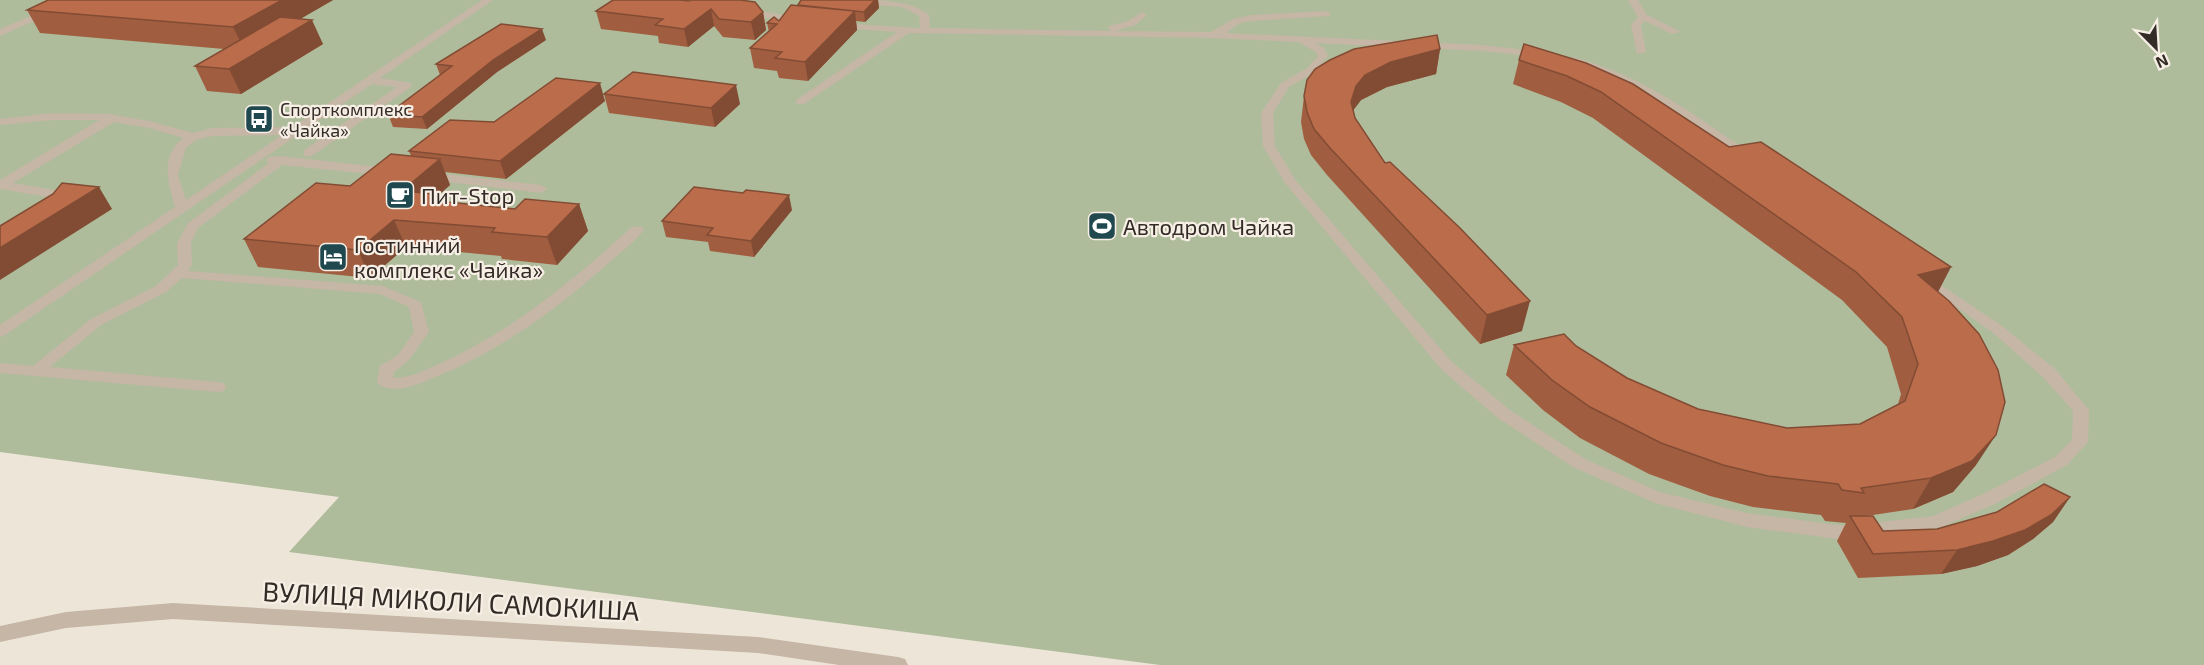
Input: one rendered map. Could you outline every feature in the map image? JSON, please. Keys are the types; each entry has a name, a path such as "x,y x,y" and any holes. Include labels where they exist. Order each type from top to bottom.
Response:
{"street":[{"path":"0,33 77,0"},
{"path":"0,332 487,0"},
{"path":"1633,0 1643,17 1676,32"},
{"path":"853,1 902,3 915,7 924,15 925,31"},
{"path":"731,11 811,21"},
{"path":"1212,35 1223,31 1237,21 1270,15 1326,14"},
{"path":"946,23 1090,27 1111,31 1142,15"},
{"path":"775,30 769,23 778,17"},
{"path":"1641,52 1636,25 1643,17"},
{"path":"832,24 925,31 1111,31 1212,35 1483,48 1555,57 1614,73 1647,89 1763,168"},
{"path":"800,102 907,30"},
{"path":"1302,40 1320,50 1323,56 1311,70 1286,85 1267,113 1269,146 1291,183 1446,366 1503,414 1579,463 1655,497 1747,520 1845,533 1935,522 1989,499 2061,461 2080,442 2081,410 2049,373 1997,329 1912,270"},
{"path":"308,153 406,85 368,80"},
{"path":"0,122 34,116 110,119 142,122 192,137"},
{"path":"1,185 110,119"},
{"path":"182,207 172,175 180,146 192,137 212,132 293,131"},
{"path":"251,160 280,160 541,189"},
{"path":"36,371 96,321 160,289 179,274 185,265 184,243 193,226 280,160"},
{"path":"1,185 66,196 68,204 62,211"},
{"path":"179,274 383,290 416,305 422,332 403,358 386,370 384,382 393,384 414,381 470,357 530,321 582,280 637,230"},
{"path":"0,368 218,387"},
{"name":"ВУЛИЦЯ МИКОЛИ САМОКИША","path":"0,634 66,620 173,611 758,645 898,665"}],"green space":[{"name":"Автодром Чайка","path":"0,0 2204,0 2204,665 1160,665 289,552 339,497 0,452"}],"building":[{"path":"48,0 282,0 233,27 27,10"},
{"path":"613,0 740,0 755,2 763,12 751,22 719,19 711,9 684,29 655,25 663,19 596,11"},
{"path":"801,0 875,0 864,12 798,5"},
{"path":"791,5 855,11 805,62 775,58 782,52 750,48 777,24 767,23 774,17 779,21"},
{"path":"280,17 312,20 229,69 195,66"},
{"path":"501,24 542,29 493,60 422,117 388,114 452,66 436,64"},
{"path":"1437,35 1440,49 1391,62 1365,75 1356,86 1351,102 1355,118 1385,163 1390,162 1460,228 1530,301 1487,315 1314,129 1304,96 1307,80 1315,69 1330,60 1354,49"},
{"path":"1524,44 1586,63 1633,84 1729,147 1761,142 1951,267 1918,275 1949,301 1979,334 1998,370 2005,402 1996,435 1972,461 1931,478 1861,488 1864,493 1842,490 1838,484 1768,476 1723,465 1661,443 1590,407 1552,380 1514,345 1564,334 1576,346 1627,378 1698,409 1787,428 1860,424 1905,401 1918,364 1902,317 1856,272 1601,92 1567,76 1519,60"},
{"path":"633,72 736,85 711,108 604,94"},
{"path":"556,78 600,83 500,161 409,151 450,120 494,122"},
{"path":"391,154 440,159 402,191 445,195 438,201 515,209 525,199 579,204 547,237 492,232 495,228 394,220 358,250 244,239 316,183 350,186"},
{"path":"62,183 99,187 0,248 0,226 53,194"},
{"path":"694,187 743,193 746,190 789,195 751,241 707,235 713,228 662,221"},
{"path":"2044,484 2070,497 2051,515 2025,530 1957,550 1873,554 1850,516 1873,516 1883,531 1937,529 1997,512"}],"place":[{"name":"Спорткомплекс «Чайка»","path":"259,119"},
{"name":"Пит-Stop","path":"400,195"},
{"name":"Автодром Чайка","path":"1102,226"},
{"name":"Гостинний комплекс «Чайка»","path":"333,257"}]}
